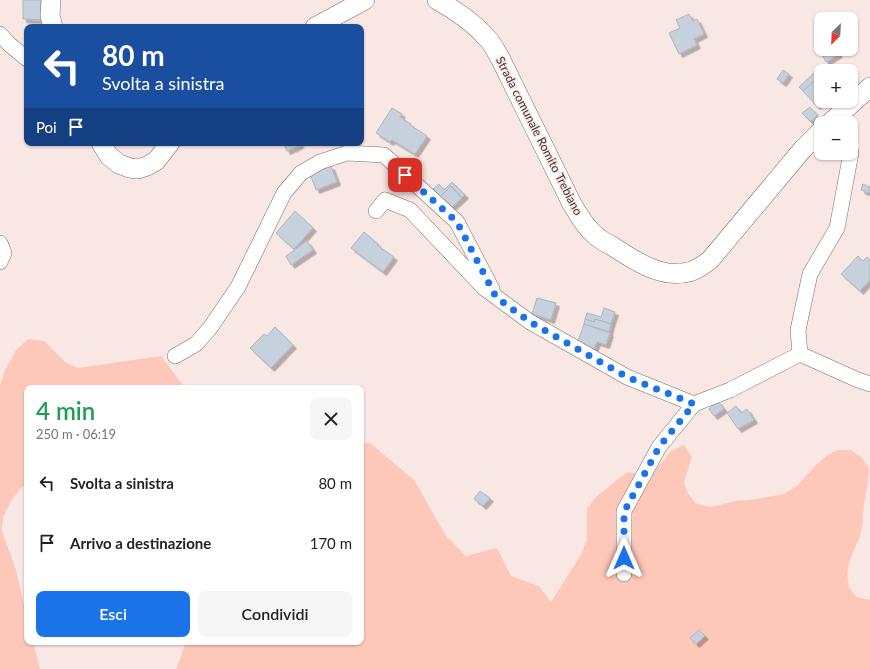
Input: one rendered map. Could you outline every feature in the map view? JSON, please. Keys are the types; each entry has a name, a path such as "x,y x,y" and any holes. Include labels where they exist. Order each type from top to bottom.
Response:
{"street":[{"path":"51,0 50,16 51,24"},
{"path":"320,24 365,0"},
{"name":"Strada comunale Romito Trebiano","path":"437,0 457,11 488,39 501,60 572,204 583,223 594,235 647,267 668,274 683,274 698,269 710,260 802,150 814,138"},
{"path":"0,34 8,44 24,57"},
{"path":"843,116 870,87"},
{"path":"103,146 109,156 119,164 138,169 156,161 168,146"},
{"path":"174,356 196,344 210,328 238,287 284,193 301,174 320,162 347,153 384,156 457,222 496,297"},
{"path":"800,354 798,330 810,274 837,228 850,160"},
{"path":"376,211 385,200 410,210 484,288 530,322 627,377 694,404"},
{"path":"0,243 4,253 0,262"},
{"path":"800,354 870,384"},
{"path":"624,574 624,512 659,447 694,404 730,390 800,354"}],"shaded area":[{"path":"28,339 44,341 65,362 78,368 161,356 183,385 24,385 24,486 11,501 3,517 2,531 16,570 24,605 24,645 34,645 40,669 0,669 0,385 5,370 16,350"},
{"path":"364,443 370,443 414,480 446,536 466,556 497,548 511,576 539,586 551,602 582,553 587,539 587,509 595,498 628,472 641,474 654,472 671,451 684,445 692,457 684,482 688,493 695,503 709,507 735,501 784,494 797,486 826,456 837,450 851,450 862,458 869,468 863,510 863,522 860,536 850,560 847,573 849,587 856,597 870,600 870,669 176,669 185,645 364,645"}],"building":[{"path":"23,0 41,0 41,20 23,19"},
{"path":"689,14 693,21 697,19 704,34 694,39 697,45 679,54 669,33 680,28 676,20"},
{"path":"823,56 836,56 826,62"},
{"path":"783,70 789,74 783,83 777,79"},
{"path":"814,73 814,81 803,91 799,87"},
{"path":"814,81 814,103 803,91"},
{"path":"810,107 817,115 814,116 811,122 802,113"},
{"path":"392,108 402,114 400,117 411,124 410,125 427,136 415,154 392,140 390,142 376,133"},
{"path":"284,146 298,146 287,151"},
{"path":"331,166 337,182 316,190 310,174"},
{"path":"452,182 465,195 462,198 451,186 440,197 433,189 439,184 444,190"},
{"path":"863,184 870,187 869,193 861,190"},
{"path":"451,186 462,198 451,208 440,197"},
{"path":"295,211 313,228 294,249 276,233"},
{"path":"364,232 378,244 377,245 394,257 383,272 351,248"},
{"path":"307,241 313,250 291,265 286,256"},
{"path":"858,256 863,261 867,257 870,260 870,280 860,291 841,274"},
{"path":"537,298 556,303 551,320 532,314"},
{"path":"604,308 615,312 611,324 595,319 594,322 585,319 587,313 601,317"},
{"path":"585,319 594,322 595,319 611,324 609,332 584,324"},
{"path":"584,324 610,333 606,345 597,342 594,349 577,344"},
{"path":"275,327 293,345 271,368 250,348 264,334 267,336"},
{"path":"718,401 724,409 714,416 709,409"},
{"path":"736,406 741,413 747,409 754,420 738,429 727,413"},
{"path":"480,491 490,498 483,506 474,499"},
{"path":"699,630 705,636 696,644 690,638"}],"route":[{"path":"405,175 457,222 496,297 530,322 627,377 694,404 659,447 624,512 624,558"}]}
